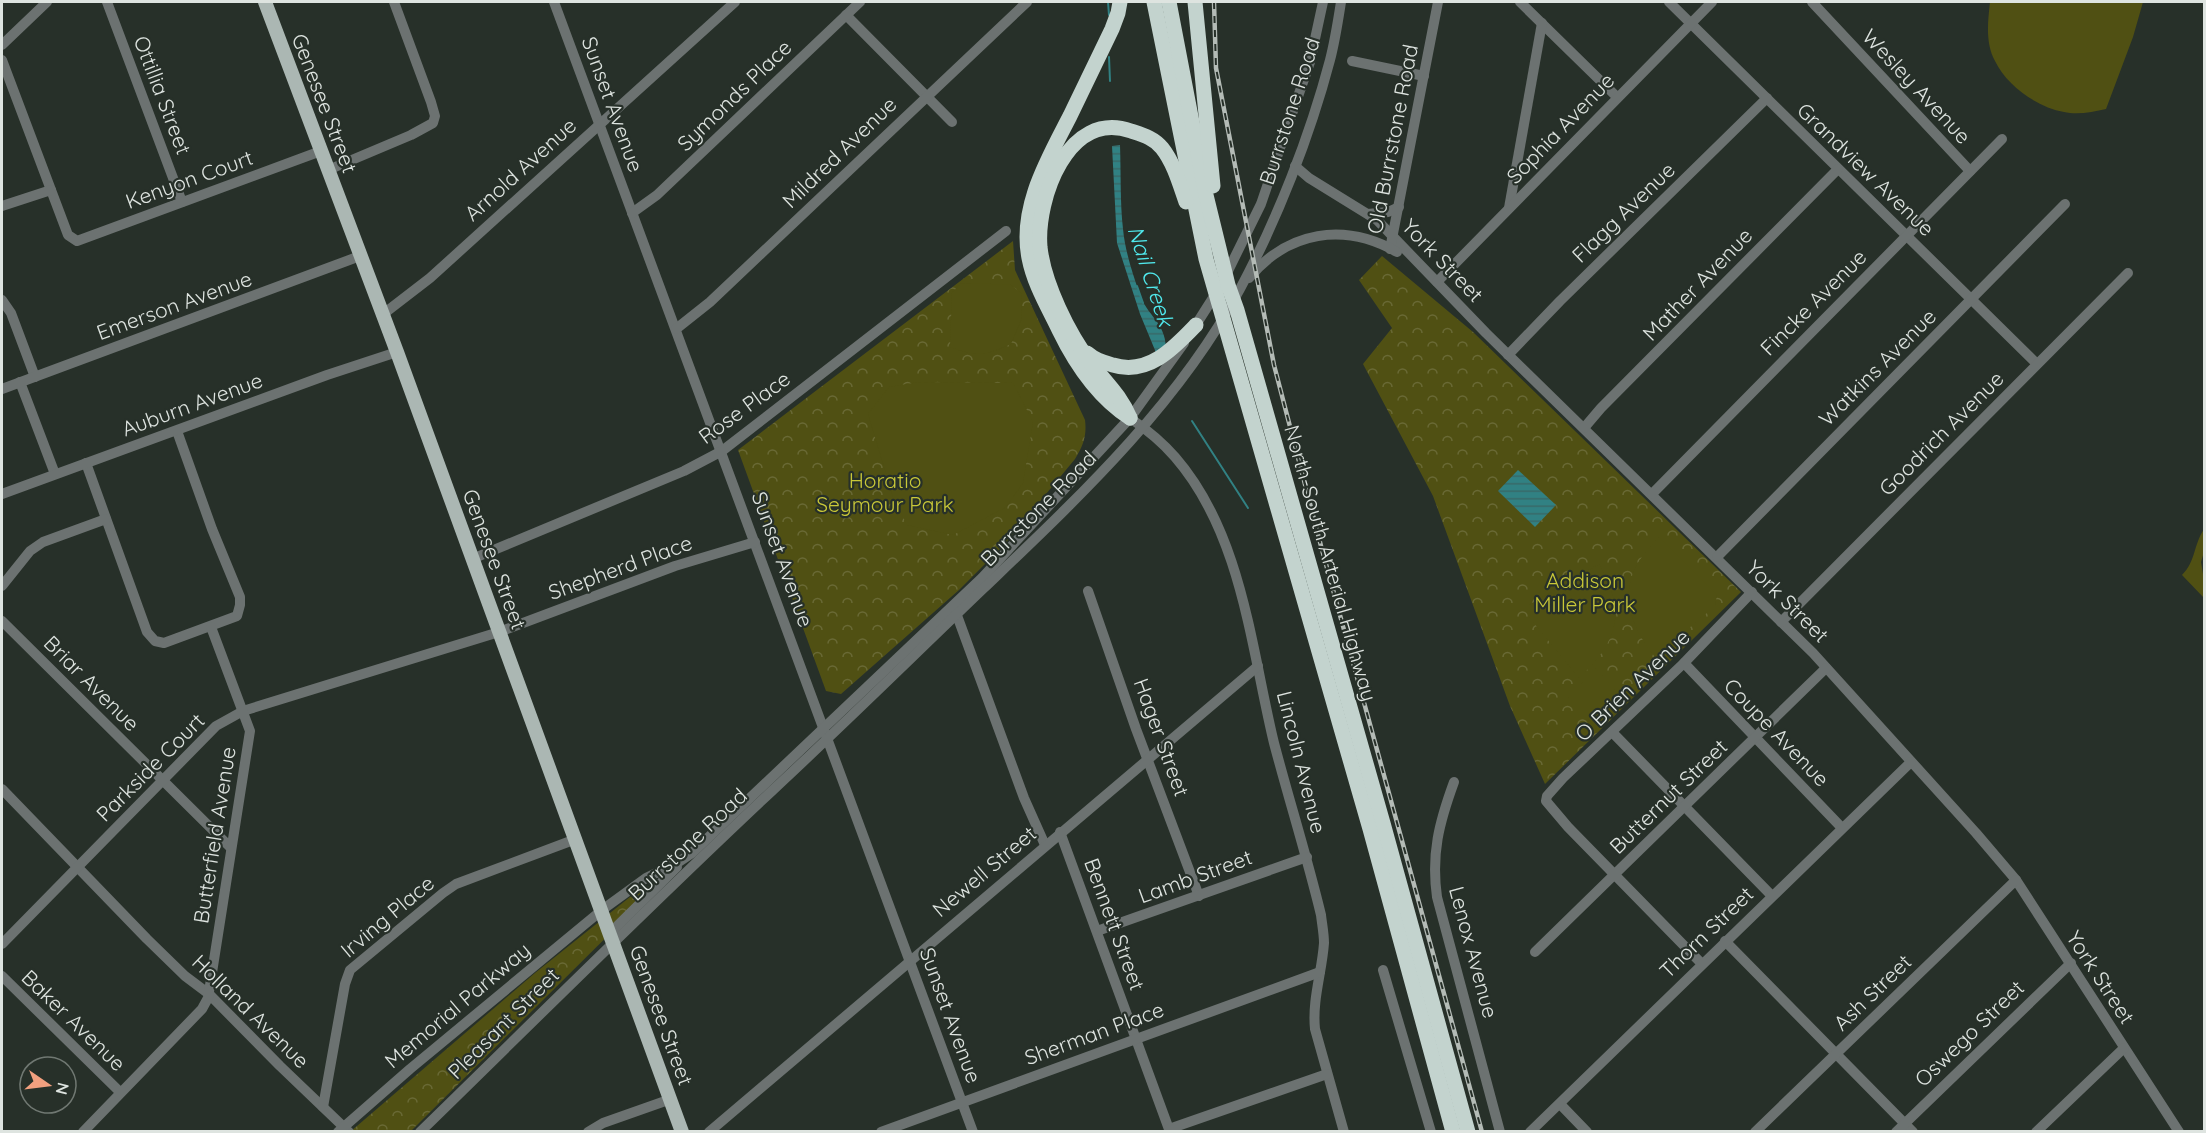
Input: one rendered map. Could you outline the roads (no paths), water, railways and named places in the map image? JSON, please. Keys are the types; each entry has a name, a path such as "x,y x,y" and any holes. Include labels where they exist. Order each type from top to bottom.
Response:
{"highway":[{"path":"1120,2 1112,29 1042,173 1030,212 1028,229 1029,258 1039,290 1067,346 1114,407 1130,418"},
{"name":"North-South Arterial Highway","path":"1154,2 1206,259 1370,829 1453,1131"},
{"name":"North-South Arterial Highway","path":"1169,2 1205,187 1223,266 1383,823 1468,1131"},
{"path":"1195,2 1223,266"},
{"path":"1130,418 1122,399 1099,374 1072,334 1046,275 1040,250 1044,203 1054,173 1067,152 1085,136 1100,130 1127,130 1152,138 1162,149 1176,175 1206,259"},
{"path":"1081,347 1099,361 1119,367 1138,367 1163,356 1196,325"}],"main road":[{"name":"Genesee Street","path":"265,2 397,352 682,1131"}],"street":[{"path":"2,45 44,2"},
{"name":"Ottillia Street","path":"107,2 182,202"},
{"path":"328,170 411,135 433,123 435,116 431,102 394,2"},
{"name":"Sunset Avenue","path":"554,2 973,1131"},
{"name":"Arnold Avenue","path":"382,315 430,278 735,2"},
{"name":"Symonds Place","path":"632,213 657,195 860,2"},
{"name":"Mildred Avenue","path":"676,329 710,302 1027,2"},
{"name":"Burrstone Road","path":"955,610 1130,418 1196,325 1221,285 1261,204 1310,62 1323,2"},
{"name":"Burrstone Road","path":"611,937 955,610 1058,518 1144,428 1204,347 1239,290 1267,231 1295,166 1331,58 1341,2"},
{"name":"Old Burrstone Road","path":"1390,249 1438,2"},
{"path":"1520,2 1617,97"},
{"name":"Grandview Avenue","path":"1669,2 2037,364"},
{"name":"Sophia Avenue","path":"1437,282 1713,2"},
{"name":"Wesley Avenue","path":"1812,2 1970,171"},
{"path":"846,15 952,122"},
{"path":"1509,208 1542,23"},
{"path":"2,60 51,190 2,206"},
{"path":"1352,61 1424,76"},
{"name":"Flagg Avenue","path":"1508,355 1767,98"},
{"name":"Fincke Avenue","path":"1652,494 2002,139"},
{"name":"Kenyon Court","path":"51,190 70,238 77,241 321,151"},
{"name":"York Street","path":"1295,166 1368,214 1393,237 1508,355 1717,557 1827,668 2016,880 2179,1131"},
{"name":"Mather Avenue","path":"1584,428 1601,408 1838,169"},
{"name":"Watkins Avenue","path":"1717,557 2065,204"},
{"path":"1368,214 1389,212 1399,207"},
{"name":"Rose Place","path":"472,559 684,471 722,451 1006,231"},
{"path":"1239,290 1261,264 1289,246 1325,234 1352,236 1390,249 1419,265"},
{"name":"Emerson Avenue","path":"2,389 360,256"},
{"name":"Goodrich Avenue","path":"1781,622 2128,273"},
{"path":"2,300 11,313 35,377"},
{"name":"Auburn Avenue","path":"2,494 327,375 397,352"},
{"path":"20,382 55,474"},
{"name":"Lincoln Avenue","path":"1130,418 1174,456 1194,482 1222,535 1245,602 1274,743 1321,915 1324,942 1313,1015 1344,1131"},
{"path":"86,463 151,638 164,643 211,627 237,616 240,597 212,529 177,431"},
{"path":"2,586 30,552 43,542 106,519"},
{"name":"Shepherd Place","path":"499,632 675,566 755,542"},
{"name":"Hager Street","path":"1088,591 1136,729 1199,896"},
{"name":"O Brien Avenue","path":"1615,875 1550,807 1546,801 1547,796 1684,663 1752,592"},
{"path":"955,610 1024,798 1045,845"},
{"name":"Briar Avenue","path":"2,621 231,849"},
{"name":"Butterfield Avenue","path":"209,994 250,731 211,627"},
{"name":"Parkside Court","path":"2,944 216,726 243,711 499,632"},
{"name":"Coupe Avenue","path":"1684,663 1842,828"},
{"name":"Newell Street","path":"709,1131 1258,666"},
{"name":"Butternut Street","path":"1535,952 1827,668"},
{"path":"1612,732 1772,896"},
{"name":"Burrstone Road","path":"602,910 646,878 692,853 826,733"},
{"name":"Thorn Street","path":"1530,1131 1911,762"},
{"name":"Lenox Avenue","path":"1454,782 1442,816 1434,851 1434,875 1437,897 1500,1131"},
{"name":"Holland Avenue","path":"2,789 162,954 185,976 209,994 344,1130"},
{"name":"Bennett Street","path":"1060,832 1170,1130"},
{"name":"Irving Place","path":"323,1107 345,984 350,970 456,884 576,839"},
{"path":"611,937 692,853"},
{"name":"Lamb Street","path":"1097,931 1307,857"},
{"path":"1615,875 1702,964"},
{"name":"Ash Street","path":"1755,1131 2016,880"},
{"name":"Memorial Parkway","path":"344,1130 410,1069 602,910"},
{"name":"Pleasant Street","path":"420,1131 611,937"},
{"path":"1725,941 1913,1131"},
{"name":"Oswego Street","path":"1896,1131 2071,963"},
{"path":"1383,970 1431,1131"},
{"name":"Sherman Place","path":"881,1131 1320,972"},
{"name":"Baker Avenue","path":"2,976 120,1092"},
{"path":"83,1131 202,1009 209,994"},
{"path":"2036,1131 2124,1048"},
{"path":"1170,1130 1327,1074"},
{"path":"588,1131 603,1123 671,1099"},
{"path":"1560,1104 1587,1131"}],"water":[{"path":"1120,145 1121,208 1125,245 1142,300 1159,325 1165,339 1166,348 1157,355 1140,314 1117,243 1112,146"},
{"path":"1518,470 1556,505 1535,527 1498,491"}],"waterway":[{"name":"Nail Creek","path":"1108,2 1109,15"},
{"name":"Nail Creek","path":"1109,57 1110,81"},
{"name":"Nail Creek","path":"1137,286 1143,303"},
{"name":"Nail Creek","path":"1192,421 1248,508"}],"railway":[{"path":"1214,2 1216,68 1274,365 1321,546 1482,1132"}],"park label":[{"name":"Horatio Seymour Park","path":"885,492"},
{"name":"Addison Miller Park","path":"1585,592"}]}
